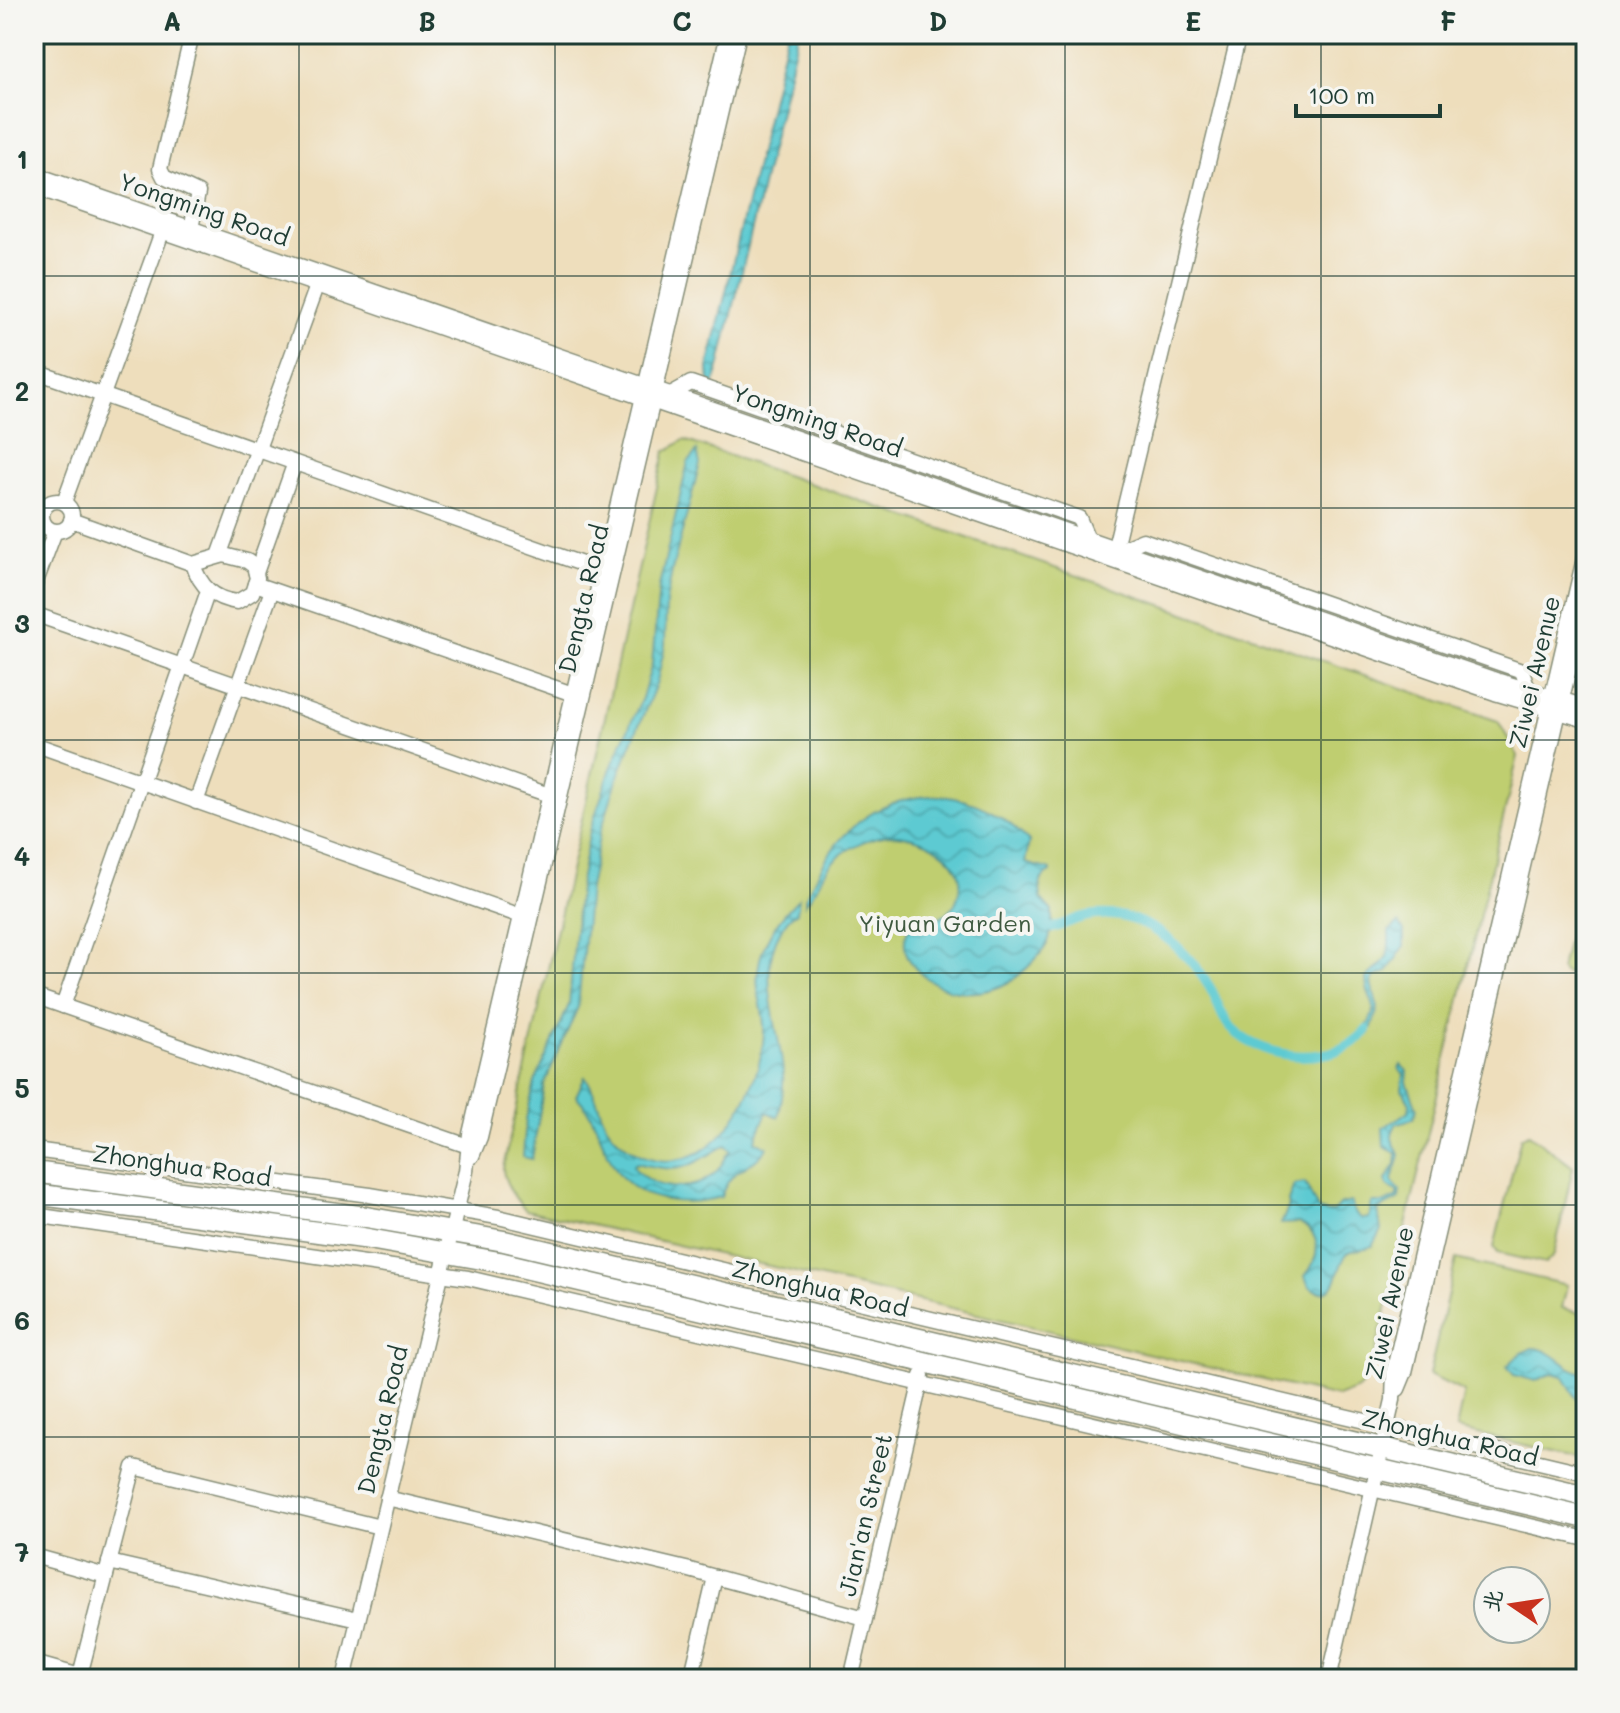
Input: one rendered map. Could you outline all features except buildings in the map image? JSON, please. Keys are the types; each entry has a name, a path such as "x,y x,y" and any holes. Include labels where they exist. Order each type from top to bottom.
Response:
{"highway":[{"name":"Zhonghua Road","path":"34,1172 449,1241 1380,1458 1586,1518"},
{"name":"Zhonghua Road","path":"34,1194 449,1241 925,1362 1380,1458 1586,1496"}],"street":[{"path":"191,229 198,193 164,177 160,169 192,34"},
{"name":"Dengta Road","path":"344,1679 456,1210 466,1171 480,1137 728,34"},
{"name":"Dengta Road","path":"466,1171 468,1146 602,571 739,34"},
{"path":"1115,547 1229,34"},
{"path":"1115,547 1239,34"},
{"name":"Yongming Road","path":"34,174 649,393 1555,705 1586,707"},
{"name":"Yongming Road","path":"34,187 317,286 649,393 671,394 1529,691 1586,720"},
{"path":"64,502 162,232"},
{"path":"219,556 317,286"},
{"path":"34,371 602,571"},
{"path":"193,564 199,582 208,591 237,602 252,593 294,465"},
{"path":"55,531 44,522 39,508 52,502 64,502"},
{"path":"55,531 64,529 71,520 72,512 64,502"},
{"path":"71,520 193,564 219,556 247,561 254,566 255,578"},
{"path":"34,587 55,531"},
{"name":"Ziwei Avenue","path":"1329,1679 1393,1400 1405,1372 1555,705 1586,550"},
{"path":"255,578 272,590 573,694"},
{"path":"196,802 272,590"},
{"path":"63,1006 208,591"},
{"name":"Ziwei Avenue","path":"1555,705 1586,596"},
{"path":"34,614 549,795"},
{"path":"34,744 521,916"},
{"path":"34,996 468,1146"},
{"path":"34,1150 370,1195 498,1217 1586,1473"},
{"path":"34,1215 441,1274 1586,1539"},
{"name":"Jian'an Street","path":"851,1679 925,1362"},
{"path":"34,1663 80,1678 134,1467 380,1527"},
{"path":"387,1498 715,1577 865,1618"},
{"path":"34,1556 358,1619"},
{"path":"691,1679 715,1577"}],"green space":[{"name":"Yiyuan Garden","path":"684,440 1498,721 1518,756 1370,1376 1358,1389 1337,1397 526,1210 514,1196 503,1168 665,452"},
{"path":"1586,862 1586,971 1565,974 1561,969"},
{"path":"1529,1134 1573,1167 1554,1255 1545,1264 1498,1253 1494,1247 1521,1137"},
{"path":"1456,1259 1567,1285 1562,1308 1586,1315 1586,1459 1456,1429 1464,1392 1429,1375"}],"water":[{"path":"787,34 798,34 710,396 708,368"},
{"path":"697,451 700,464 666,601 665,645 657,682 620,771 600,833 589,888 578,1007 544,1085 532,1159 523,1157 526,1119 535,1082 569,1005 579,887 590,831 611,768 642,698 652,664 659,587 688,462"},
{"path":"941,796 990,810 1029,842 1025,863 1051,870 1041,880 1040,886 1041,899 1052,911 1047,943 1026,969 1000,986 974,992 949,989 928,979 913,965 905,948 908,931 922,916 940,917 948,912 956,902 960,885 953,862 944,853 920,840 888,835 851,848 826,870 805,904 809,890 838,842 867,816 901,801"},
{"path":"799,898 797,912 789,918 773,947 770,965 769,983 783,1084 778,1117 767,1112 755,1141 768,1147 755,1161 730,1178 721,1197 694,1201 665,1200 639,1191 618,1172 589,1113 576,1096 585,1077 611,1132 640,1155 658,1160 676,1160 695,1154 712,1143 727,1129 739,1111 757,1071 764,1032 757,981 760,959 771,933","holes":["726,1145 731,1150 708,1179 686,1187 651,1181 633,1166 636,1163 675,1169 692,1164"]},
{"path":"1399,923 1404,931 1404,947 1387,972 1374,977 1371,983 1378,1008 1370,1033 1366,1028 1373,1006 1366,978 1385,959 1389,949 1389,931"},
{"path":"1401,1065 1408,1072 1407,1082 1417,1109 1413,1119 1397,1123 1392,1135 1400,1153 1392,1181 1400,1191 1399,1199 1378,1210 1381,1230 1372,1246 1348,1253 1329,1290 1315,1290 1309,1286 1305,1276 1316,1254 1312,1233 1299,1223 1281,1224 1294,1185 1305,1183 1318,1210 1330,1212 1339,1205 1351,1202 1355,1213 1362,1219 1369,1218 1372,1203 1385,1203 1397,1197 1397,1191 1387,1186 1386,1180 1396,1164 1397,1153 1384,1147 1383,1128 1409,1111 1410,1103 1402,1089 1404,1074 1399,1069"},
{"path":"1532,1348 1547,1352 1572,1369 1586,1373 1586,1406 1576,1397 1563,1376 1552,1373 1536,1381 1514,1375 1507,1366"}],"waterway":[{"path":"1053,928 1084,917 1107,915 1126,917 1159,932 1199,971 1232,1029 1263,1048 1300,1056 1319,1055 1354,1042 1367,1030"}]}
